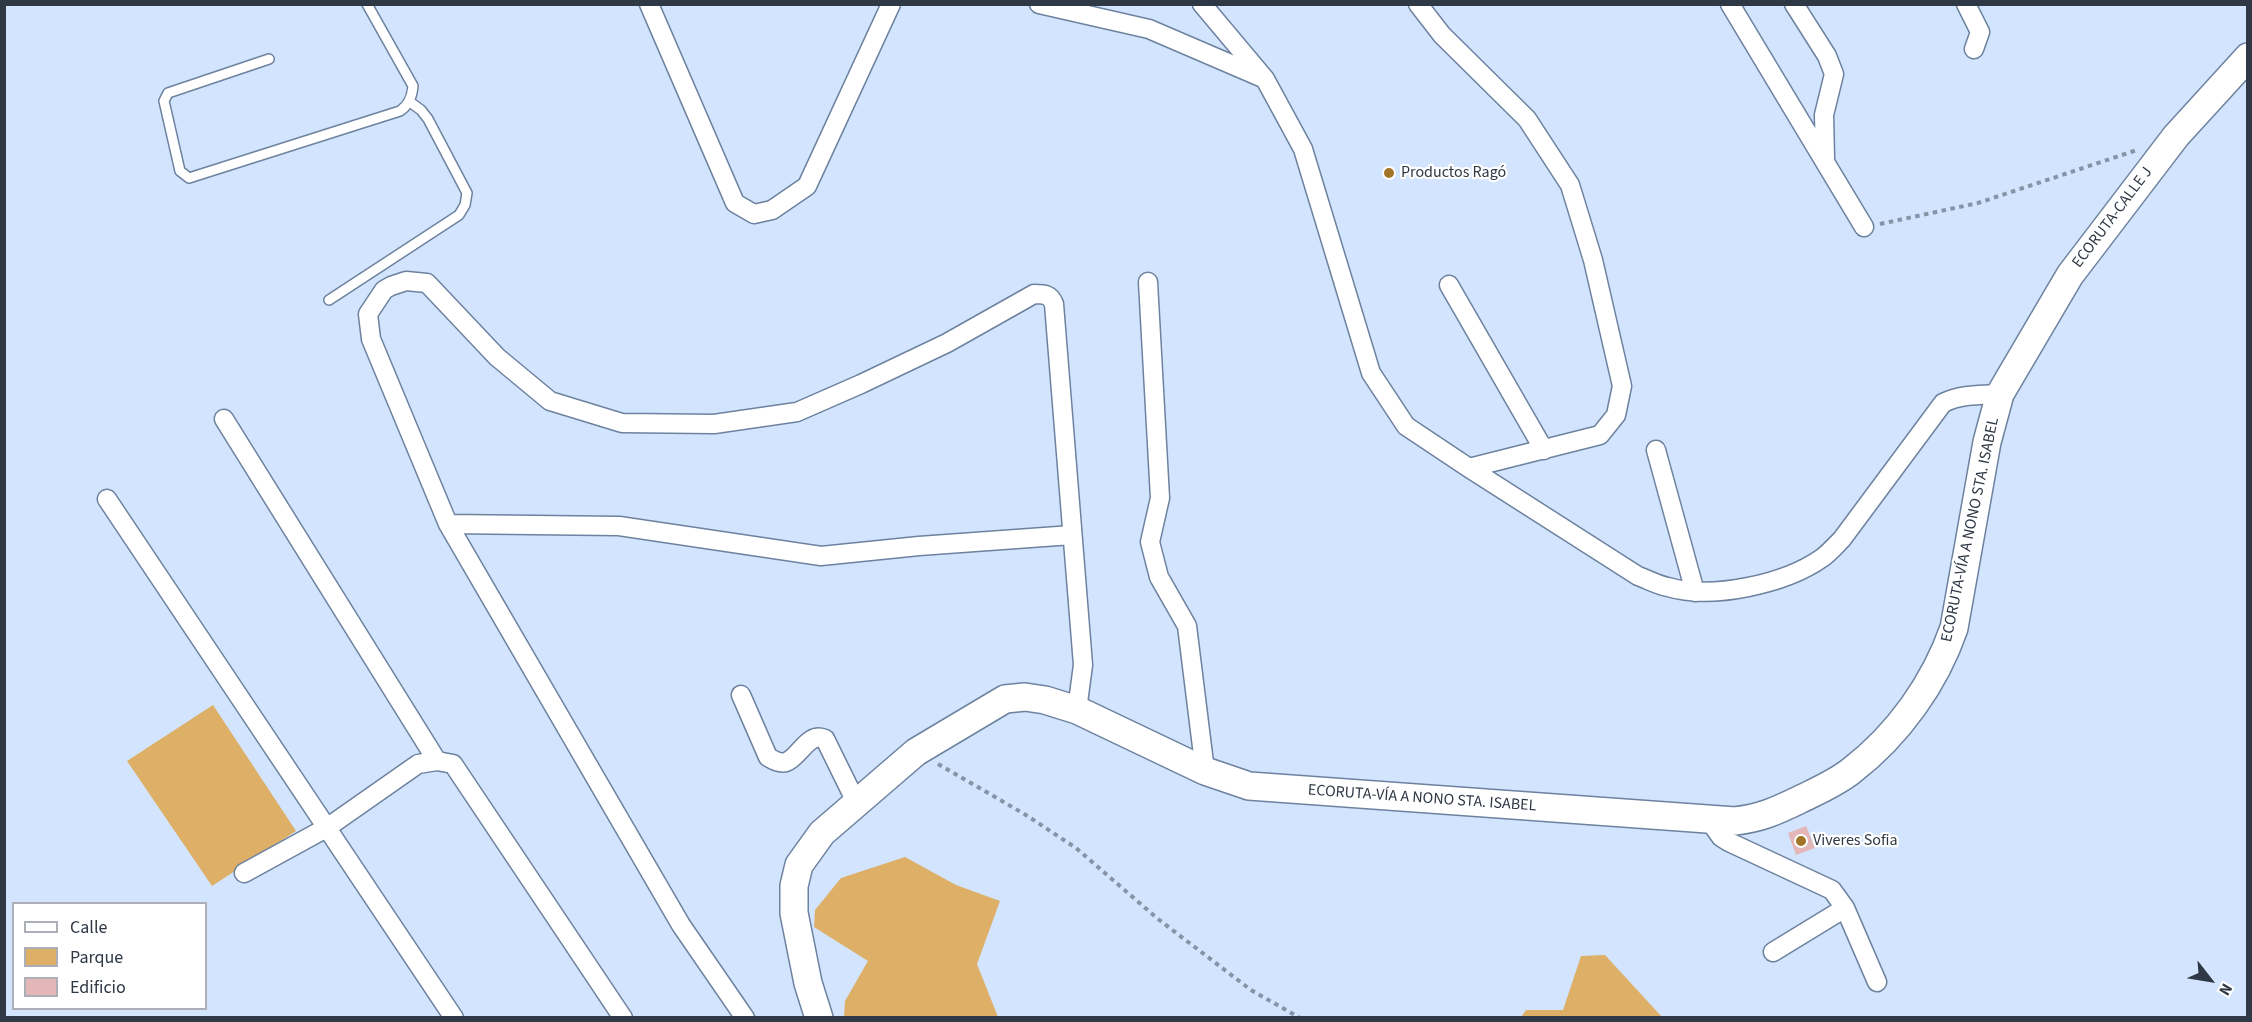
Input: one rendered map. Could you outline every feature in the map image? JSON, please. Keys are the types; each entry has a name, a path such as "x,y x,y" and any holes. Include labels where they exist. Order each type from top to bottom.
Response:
{"main road":[{"name":"ECORUTA-CALLE J","path":"2000,394 2070,275 2176,136 2247,57"},
{"name":"ECORUTA-VÍA A NONO STA. ISABEL","path":"819,1017 808,983 794,914 795,886 799,865 822,832 916,752 1005,699 1045,700 1077,710 1205,771 1249,786 1735,821 1771,814 1835,782 1852,770 1883,741 1914,705 1940,665 1954,627 1987,442 2000,394"}],"street":[{"path":"649,4 735,203 754,214 772,210 807,186 891,4"},
{"path":"1039,4 1149,29 1265,79"},
{"path":"1202,4 1265,79 1303,149 1371,373 1406,426 1638,576 1668,587 1695,592 1749,588 1800,570 1822,558 1842,539 1943,404 1953,398 2000,394"},
{"path":"1418,4 1442,35 1527,119 1570,185 1593,260 1622,386 1616,415 1600,435 1468,468"},
{"path":"1730,4 1864,227"},
{"path":"1794,4 1827,56 1834,74 1824,115 1826,164"},
{"path":"1966,4 1980,32 1974,49"},
{"path":"744,1017 681,925 448,524 371,339 368,314 384,290 398,282 427,283 497,357 550,401 622,423 714,424 797,412 947,343 1034,294 1052,297 1083,665 1077,710"},
{"path":"1148,282 1160,498 1150,542 1159,577 1187,626 1205,771"},
{"path":"1449,285 1544,450"},
{"path":"225,419 437,761"},
{"path":"1656,450 1695,592"},
{"path":"107,499 454,1017"},
{"path":"448,524 619,526 821,556 1072,535"},
{"path":"741,695 768,757 780,763 787,762 813,738 825,739 856,802"},
{"path":"244,873 328,827 418,764 437,761 453,764 623,1017"},
{"path":"1708,819 1721,837 1832,890 1845,908 1877,982"},
{"path":"1773,952 1845,908"}],"lane":[{"path":"269,59 174,89 165,96 164,101 183,176 189,178 400,111 410,102 413,86 367,4"},
{"path":"329,300 459,215 465,205 467,194 428,119 410,102"}],"path":[{"path":"1864,227 1978,203 2143,147"},
{"path":"916,752 1026,815 1076,848 1158,919 1251,990 1300,1017"}],"green space":[{"path":"213,705 296,831 212,886 127,761"},
{"path":"905,857 956,885 1000,901 977,964 998,1017 844,1017 845,1001 868,961 814,927 815,910 841,878"},
{"path":"1605,955 1662,1017 1521,1017 1526,1010 1563,1010 1581,956"}],"building":[{"name":"Viveres Sofia","path":"1806,826 1815,848 1796,855 1788,833"}],"place":[{"name":"Productos Ragó","path":"1389,173"},
{"name":"Viveres Sofia","path":"1801,841"}]}
